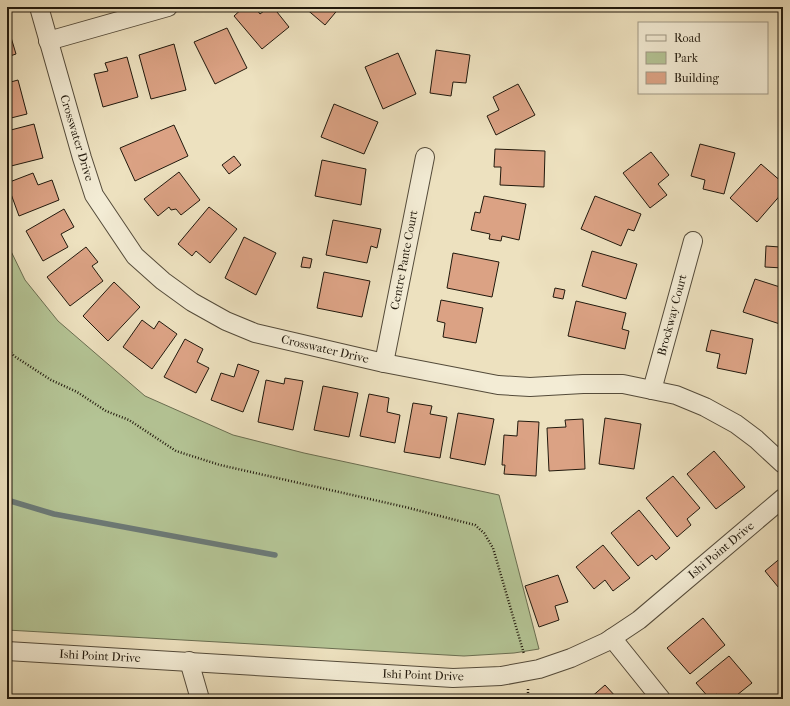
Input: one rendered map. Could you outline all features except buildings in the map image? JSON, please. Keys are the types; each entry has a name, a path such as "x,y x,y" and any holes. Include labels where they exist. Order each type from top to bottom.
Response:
{"street":[{"name":"Crosswater Drive","path":"39,7 94,195 135,256 163,281 186,298 226,321 255,333 384,363 498,385 530,387 583,384 623,384 676,395 711,410 736,424 756,439 783,464"},
{"path":"48,41 168,7"},
{"name":"Centre Pante Court","path":"384,363 425,157"},
{"name":"Brockway Court","path":"652,390 693,241"},
{"name":"Ishi Point Drive","path":"7,651 453,678 501,676 528,671 571,658 612,638 639,620 783,498"},
{"path":"612,638 662,699"},
{"path":"189,661 200,699"}],"path":[{"path":"7,348 14,356 51,380 77,392 106,411 130,420 176,451 220,465 298,484 405,507 475,525 484,533 493,548 528,671"}],"green space":[{"path":"7,243 25,280 58,321 145,396 233,435 304,453 499,495 539,649 514,653 464,656 7,630"}],"waterway":[{"path":"7,500 54,514 275,555"}]}
